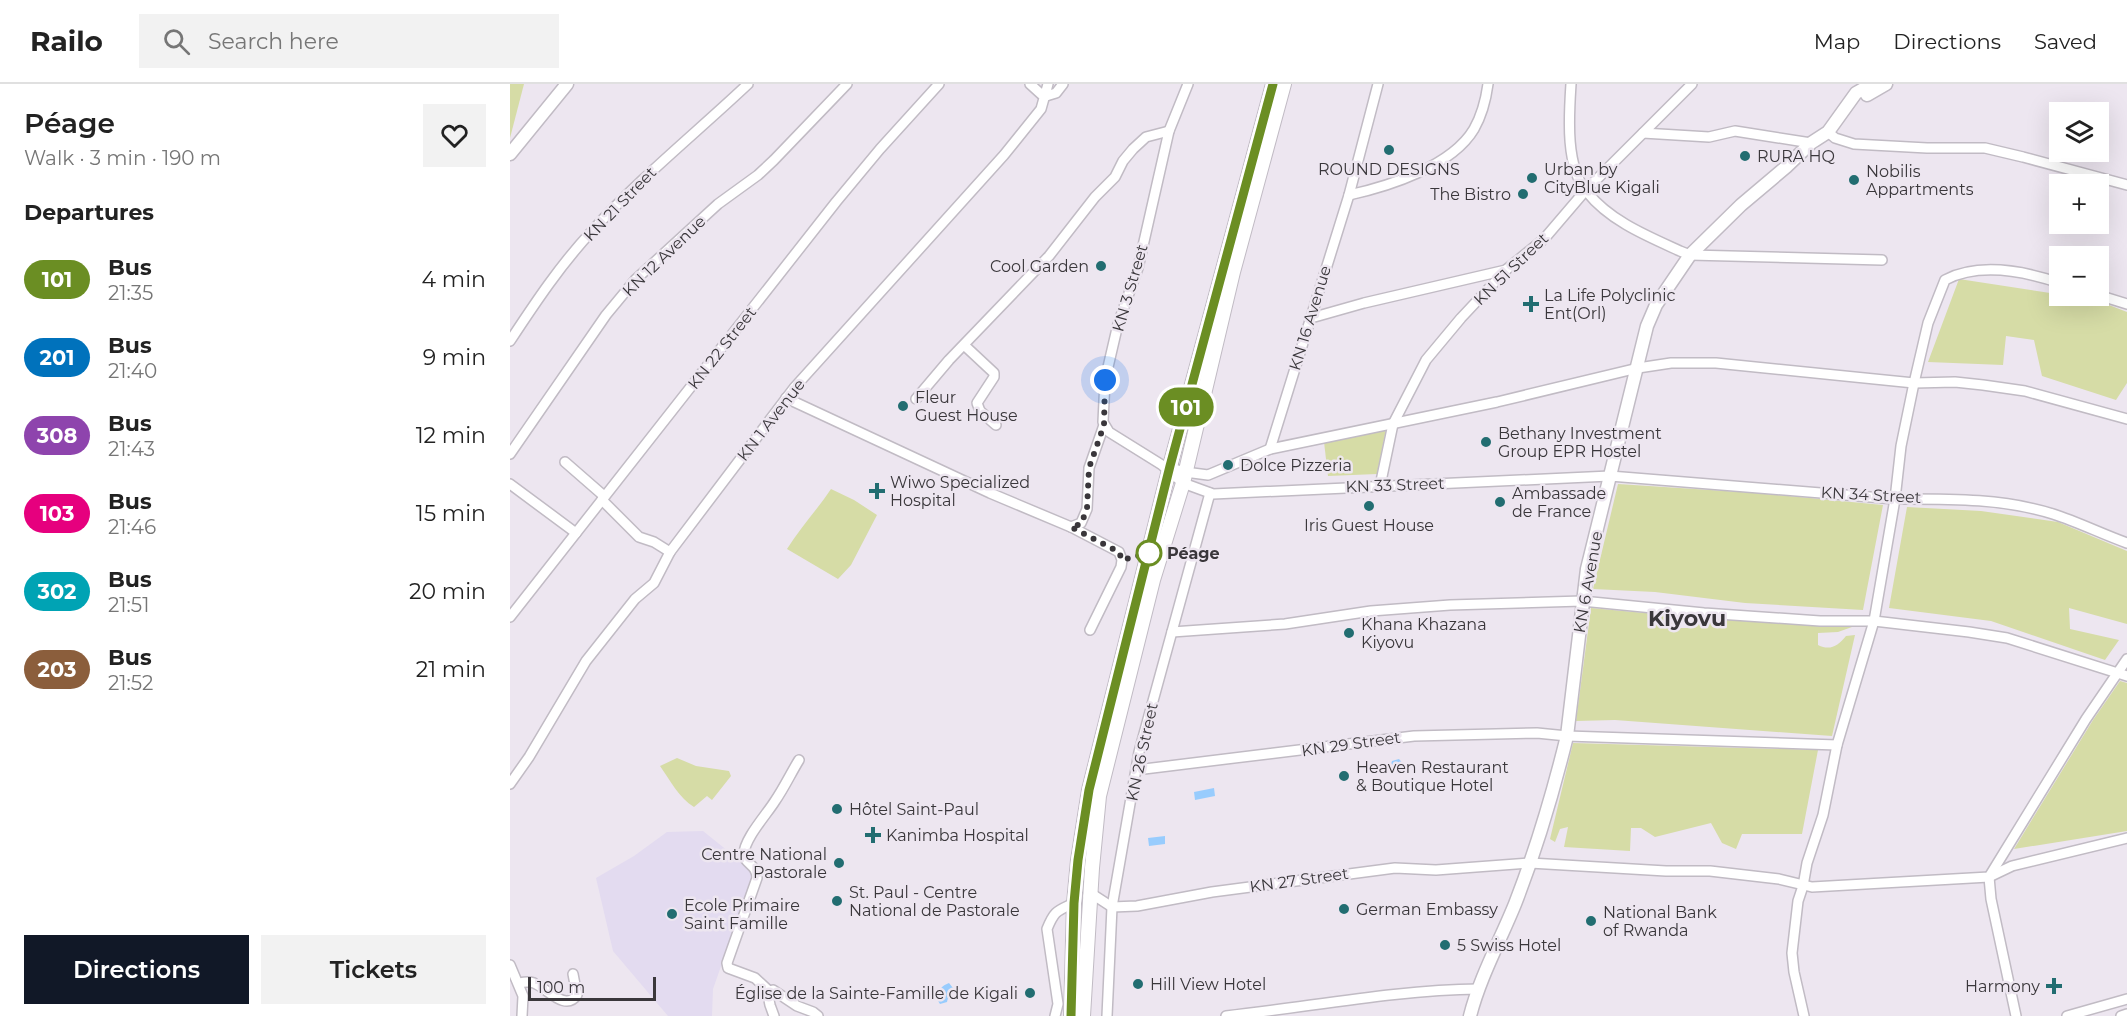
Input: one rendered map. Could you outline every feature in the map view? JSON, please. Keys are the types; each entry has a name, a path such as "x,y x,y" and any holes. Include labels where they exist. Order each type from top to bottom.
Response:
{"highway":[{"path":"1071,1016 1074,903 1089,790 1167,468 1273,84"},
{"path":"1083,1016 1099,796 1153,580 1184,478 1233,272 1284,84"}],"main road":[{"path":"510,153 567,84"},
{"name":"KN 6 Avenue","path":"1470,1016 1530,863 1566,736 1587,569 1647,326 1656,305 1690,255 1741,205 1811,143 1828,132 1856,93 1872,84"},
{"name":"KN 6 Avenue","path":"1846,110 1886,84"}],"street":[{"name":"KN 21 Street","path":"510,341 590,233 648,174 748,84"},
{"name":"KN 12 Avenue","path":"510,454 621,296 635,280 718,204 758,175 847,84"},
{"name":"KN 22 Street","path":"510,617 836,202 939,84"},
{"path":"1030,84 1046,96 1048,84"},
{"name":"KN 1 Avenue","path":"510,784 529,757 586,661 635,599 654,583 670,552 786,398 1004,155 1035,118 1046,96 1056,93 1064,84"},
{"name":"KN 3 Street","path":"1071,527 1081,524 1087,509 1089,468 1104,425 1105,380 1118,324 1138,268 1169,131 1188,84"},
{"name":"KN 16 Avenue","path":"1270,449 1349,195 1378,84"},
{"path":"1349,195 1395,183 1454,152 1474,129 1483,108 1488,84"},
{"path":"1571,84 1571,142 1576,172 1585,191 1620,221 1690,255 1882,260"},
{"name":"KN 51 Street","path":"1380,486 1393,424 1426,360 1507,269 1544,239 1585,191 1692,84"},
{"path":"916,399 1049,256 1095,197 1115,177 1123,160 1133,149 1146,137 1169,131"},
{"path":"1643,133 1709,136 1735,131 1811,143"},
{"path":"1828,132 1835,138 1854,144 1985,148 2127,185"},
{"path":"1311,318 1386,297 1507,269"},
{"path":"1804,1016 1794,972 1792,952 1794,920 1807,863 1823,815 1837,745 1874,621 1895,499 1901,446 1928,323 1945,280 1968,270 2005,270 2049,280"},
{"path":"2109,298 2127,304"},
{"path":"964,345 994,373 994,377 976,403 980,411 996,425"},
{"path":"1104,425 1109,432 1184,478 1216,473 1270,449 1486,405 1638,368 1671,363 1716,363 1914,383 1974,384 2025,391 2127,419"},
{"path":"786,398 990,493 1071,527 1119,552 1122,560 1121,567 1090,630"},
{"path":"564,462 603,498 639,537 654,542 670,552"},
{"name":"KN 33 Street","path":"1184,478 1210,493 1610,476"},
{"name":"KN 34 Street","path":"1610,476 1895,499 1943,499 2008,505 2052,514 2127,543"},
{"path":"510,484 576,533"},
{"name":"KN 26 Street","path":"1107,1016 1112,907 1142,738 1210,493"},
{"path":"1172,632 1285,624 1450,604 1582,600 1704,613 1820,621 1874,621 2007,638 2122,674"},
{"path":"2016,1016 1991,899 1989,877 2086,719 2122,674 2127,659"},
{"name":"KN 29 Street","path":"1136,770 1414,736 1459,733 1837,745"},
{"path":"800,760 776,801 748,840 744,854 746,860 757,872 757,878 728,968 755,978 770,991 773,990 797,1006 818,1016"},
{"path":"1989,877 2012,866 2127,838"},
{"name":"KN 27 Street","path":"1112,907 1137,906 1212,892 1395,868 1436,870 1530,863 1666,871 1710,871 1779,879 1812,887 1989,877"},
{"path":"1055,1016 1058,1004 1047,929 1051,920 1060,908 1092,894 1112,907"},
{"path":"510,965 523,996 522,1016"},
{"path":"519,983 532,982 557,998 569,1002 576,995 573,974"},
{"path":"1226,1016 1406,994 1479,989"},
{"path":"770,991 768,995 774,1016"},
{"path":"2067,1016 2127,999"},
{"path":"2121,1016 2127,1014"}],"shaded area":[{"name":"Ecole Primaire Saint Famille","path":"703,831 754,872 713,989 712,1016 668,1016 613,951 596,878 634,856 667,832"}],"green space":[{"path":"510,84 524,84 510,138"},
{"path":"1959,279 2049,293 2049,306 2109,305 2127,312 2127,383 2116,400 2042,376 2034,340 2006,336 2003,365 1928,362"},
{"path":"1386,429 1377,474 1328,476 1324,442"},
{"path":"1618,484 1756,493 1883,505 1863,610 1745,603 1655,592 1593,589"},
{"path":"831,489 877,515 851,565 838,579 787,549"},
{"path":"1907,507 1981,511 2058,522 2127,551 2127,624 2069,608 2070,629 2119,640 2105,660 1991,621 1889,608"},
{"path":"1591,608 1677,616 1678,628 1693,628 1697,616 1852,627 1838,632 1818,633 1818,645 1826,648 1837,645 1846,636 1855,635 1832,736 1615,720 1576,721"},
{"path":"2120,681 2127,683 2127,831 2014,849 2093,720"},
{"path":"1573,743 1818,750 1802,834 1742,834 1736,849 1722,843 1711,823 1655,837 1641,828 1631,828 1630,851 1564,847 1568,827 1560,829 1555,842 1550,839"},
{"path":"677,758 696,766 729,771 731,776 712,800 707,796 694,807 679,794 660,766"}],"water":[{"path":"1399,759 1409,771 1401,775 1391,764 1392,761"},
{"path":"1214,788 1215,796 1195,800 1194,792"},
{"path":"1165,836 1165,844 1149,846 1148,838"},
{"path":"949,983 953,988 947,1002 940,1004 939,991"}],"bus line":[{"name":"101","path":"1071,1016 1074,903 1089,790 1170,466 1273,84"}],"place":[{"name":"ROUND DESIGNS","path":"1389,150"},
{"name":"RURA HQ","path":"1745,156"},
{"name":"Urban by CityBlue Kigali","path":"1532,178"},
{"name":"Nobilis Appartments","path":"1854,180"},
{"name":"The Bistro","path":"1523,194"},
{"name":"Cool Garden","path":"1101,266"},
{"name":"La Life Polyclinic Ent(Orl)","path":"1531,304"},
{"name":"Fleur Guest House","path":"903,406"},
{"name":"Bethany Investment Group EPR Hostel","path":"1486,442"},
{"name":"Dolce Pizzeria","path":"1228,465"},
{"name":"Wiwo Specialized Hospital","path":"877,491"},
{"name":"Ambassade de France","path":"1500,502"},
{"name":"Iris Guest House","path":"1369,506"},
{"name":"Péage","path":"1149,553"},
{"name":"Khana Khazana Kiyovu","path":"1349,633"},
{"name":"Heaven Restaurant & Boutique Hotel","path":"1344,776"},
{"name":"Hôtel Saint-Paul","path":"837,809"},
{"name":"Kanimba Hospital","path":"873,835"},
{"name":"Centre National Pastorale","path":"839,863"},
{"name":"St. Paul - Centre National de Pastorale","path":"837,901"},
{"name":"German Embassy","path":"1344,909"},
{"name":"Ecole Primaire Saint Famille","path":"672,914"},
{"name":"National Bank of Rwanda","path":"1591,921"},
{"name":"5 Swiss Hotel","path":"1445,945"},
{"name":"Hill View Hotel","path":"1138,984"},
{"name":"Harmony","path":"2054,986"},
{"name":"Église de la Sainte-Famille de Kigali","path":"1030,993"}],"district":[{"name":"Kiyovu","path":"1687,618"}],"route":[{"path":"1105,380 1104,425 1089,468 1087,509 1081,524 1071,527 1119,552 1122,560 1149,553"}]}
